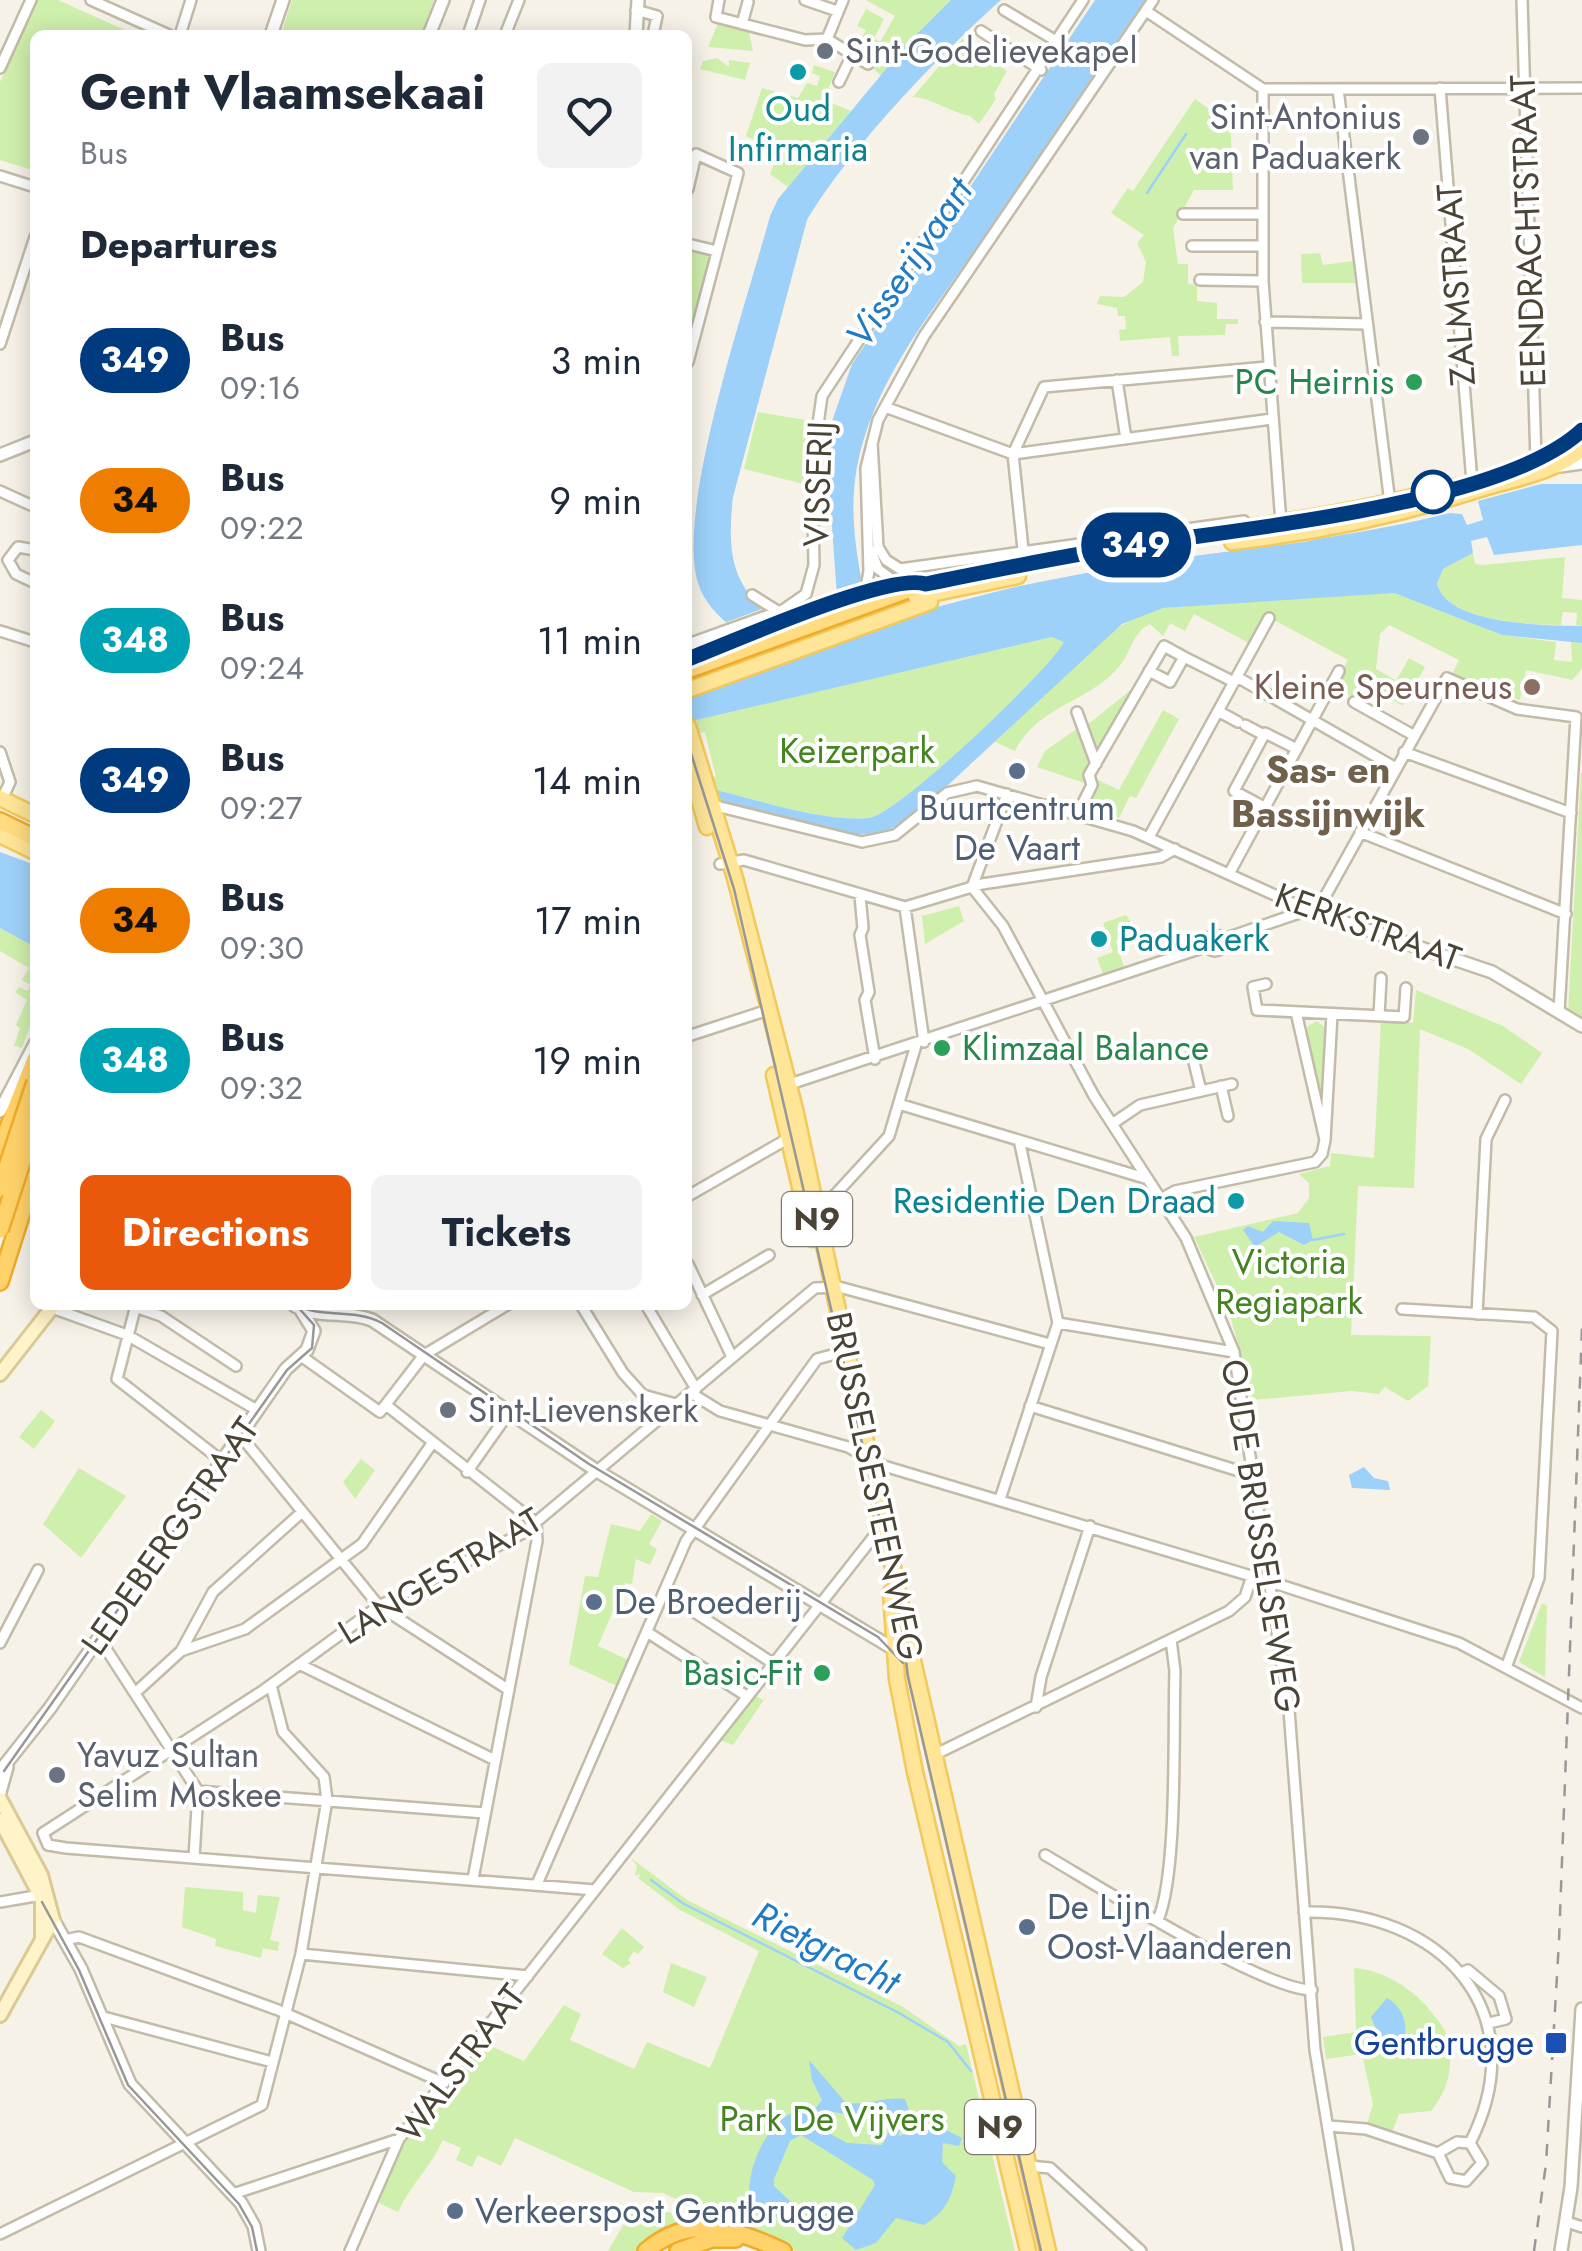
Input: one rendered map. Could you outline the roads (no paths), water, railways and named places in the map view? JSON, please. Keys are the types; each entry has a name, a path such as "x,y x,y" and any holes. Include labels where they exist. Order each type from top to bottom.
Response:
{"highway":[{"path":"692,669 914,586"},
{"path":"692,677 914,586"},
{"path":"1,808 30,826"},
{"path":"1,808 30,834"},
{"path":"0,1148 30,1072"},
{"path":"0,1188 30,1097"},
{"path":"0,1282 5,1234 30,1142"},
{"path":"5,1234 30,1184"},
{"path":"646,2251 669,2236 698,2226 736,2231 783,2251"},
{"path":"678,2251 698,2242 727,2238 771,2251"}],"main road":[{"path":"692,657 730,636 865,593 1281,522 1472,482 1536,461 1582,431"},
{"path":"914,586 977,584 1135,554 1370,520 1556,466 1582,449"},
{"path":"692,689 892,613 970,591 977,584"},
{"name":"BRUSSELSESTEENWEG","path":"694,770 724,863 763,1011 789,1138 846,1352 893,1604 897,1678 968,2003 1028,2251"},
{"path":"1,808 30,814"},
{"path":"0,836 30,850"},
{"name":"BRUSSELSESTEENWEG","path":"781,1086 795,1109 807,1206"},
{"path":"0,1204 30,1106"},
{"path":"5,1234 30,1151"},
{"path":"0,1374 50,1310"},
{"path":"0,1386 41,1332 50,1310"},
{"name":"BRUSSELSESTEENWEG","path":"866,1457 1048,2251"},
{"path":"0,2014 42,1937 47,1905 40,1875 1,1802"},
{"path":"42,1937 47,1905"}],"street":[{"path":"0,68 31,0"},
{"path":"90,0 158,30"},
{"path":"182,30 191,0"},
{"path":"273,30 283,0"},
{"path":"431,30 443,0"},
{"path":"470,30 480,0"},
{"path":"506,30 519,0"},
{"path":"719,0 716,18 805,40 827,39 868,64"},
{"path":"804,0 837,11"},
{"path":"827,39 844,0"},
{"name":"VISSERIJ","path":"692,643 730,636 798,602 814,574 812,466 822,396 1041,70 1083,0"},
{"path":"865,593 869,571 866,507 871,441 885,407 924,336 1153,0"},
{"name":"EENDRACHTSTRAAT","path":"1522,0 1536,461"},
{"path":"742,24 747,1"},
{"path":"636,30 637,5 658,16 654,30"},
{"path":"1004,10 1058,42"},
{"path":"1146,11 1264,89 1582,88"},
{"path":"981,31 1041,70"},
{"path":"839,82 852,55"},
{"name":"ZALMSTRAAT","path":"1440,88 1472,482"},
{"path":"871,441 877,477 878,546 886,560 913,570 1022,549 1281,522 1265,322 1264,89"},
{"path":"1338,89 1390,502"},
{"path":"692,172 696,154 738,173 692,347"},
{"path":"0,176 30,185"},
{"path":"1184,214 1264,214"},
{"path":"692,245 717,251"},
{"path":"1192,246 1263,246"},
{"path":"0,344 30,252"},
{"path":"1200,280 1264,281"},
{"path":"1265,322 1366,324"},
{"path":"1022,549 1013,454 1044,387 1267,367"},
{"path":"1117,380 1126,439"},
{"path":"885,407 1013,454 1272,420"},
{"path":"0,455 30,443"},
{"path":"1556,466 1582,463"},
{"path":"0,491 30,506"},
{"path":"867,539 878,569 914,586"},
{"path":"30,549 18,547 8,560 16,574 30,581"},
{"path":"752,596 774,614"},
{"path":"1149,837 1269,618"},
{"path":"0,631 30,640"},
{"path":"1078,813 1096,764 1164,646 1235,679 1396,768"},
{"path":"1149,672 1170,682 1184,656"},
{"path":"1229,874 1338,671"},
{"path":"781,1086 920,1044 1208,946 1217,950 1223,939 1312,910 1447,678 1516,709 1576,717 1559,1012"},
{"path":"1354,702 1414,736"},
{"path":"1218,711 1297,749"},
{"path":"1077,712 1096,764"},
{"path":"1264,735 1234,791 1264,807"},
{"path":"0,752 10,782 1,808"},
{"path":"1404,752 1572,813"},
{"name":"KERKSTRAAT","path":"705,800 862,842 894,835 946,793 977,786 1149,837 1312,910 1492,972 1582,1026"},
{"path":"972,888 1007,794"},
{"path":"1360,832 1566,914"},
{"path":"724,863 744,860 905,907 972,888 1162,858 1175,848"},
{"name":"OUDE BRUSSELSEWEG","path":"972,888 1003,926 1112,1124 1205,1276 1234,1352 1290,1710 1315,2050 1348,2251"},
{"path":"860,896 861,952 876,1058"},
{"path":"807,1206 833,1197 870,1159 889,1136 902,1105 920,1044 905,907"},
{"path":"1379,1016 1381,978"},
{"path":"1266,984 1253,988 1257,1010 1404,1017 1406,988"},
{"path":"692,1035 763,1011"},
{"path":"1296,1012 1324,1140"},
{"path":"1160,1199 1176,1191 1314,1162 1322,1154 1332,1014"},
{"path":"0,1111 30,1054"},
{"path":"1192,1054 1201,1091"},
{"path":"1112,1124 1140,1106 1226,1085 1228,1116"},
{"path":"1477,1314 1486,1139 1505,1100"},
{"path":"902,1105 1148,1180"},
{"path":"692,1194 789,1138"},
{"path":"1000,1499 1058,1323 1020,1144"},
{"path":"702,1294 770,1255"},
{"path":"692,1273 732,1357"},
{"path":"828,1286 1050,1344"},
{"name":"LANGESTRAAT","path":"194,1858 66,1848 46,1841 43,1833 271,1685 379,1606 516,1538 732,1357 828,1286"},
{"path":"50,1310 127,1336 258,1410"},
{"path":"135,1310 117,1380 222,1461"},
{"path":"146,1310 236,1366"},
{"path":"300,1310 312,1322 314,1337 301,1356 380,1412 424,1356 499,1310"},
{"path":"303,1310 328,1310"},
{"path":"337,1310 372,1320 597,1471 894,1650 910,1652"},
{"path":"584,1310 623,1373 643,1395 676,1404"},
{"path":"649,1310 694,1391 720,1411 770,1422 866,1457 1459,1643 1582,1708"},
{"path":"1402,1310 1540,1318 1553,1337 1539,1578 1507,1665"},
{"path":"1058,1323 1234,1352"},
{"path":"537,1884 694,1529 817,1358 846,1352"},
{"name":"LEDEBERGSTRAAT","path":"4,1767 286,1369 301,1356"},
{"path":"386,1405 425,1433 431,1445 536,1523 537,1541 473,1879"},
{"path":"1030,1406 1256,1476"},
{"path":"467,1472 510,1411"},
{"path":"240,1435 379,1606 509,1690"},
{"path":"135,1693 182,1652 245,1629 362,1544 431,1445"},
{"path":"182,1652 213,1592 302,1512"},
{"path":"1036,1707 1041,1677 1090,1526"},
{"name":"WALSTRAAT","path":"350,2251 399,2139 817,1602 878,1531"},
{"path":"0,1643 38,1570"},
{"path":"936,1754 1234,1608 1245,1597 1252,1576"},
{"path":"665,1593 771,1662"},
{"path":"862,1629 884,1653 897,1678"},
{"path":"647,1632 745,1695"},
{"path":"99,1638 198,1791 194,1858 595,1890"},
{"path":"1158,1920 1164,1904 1168,1857 1175,1670 1171,1640"},
{"path":"299,1664 495,1760"},
{"path":"0,2234 262,2104 300,1954 327,1800 324,1777 283,1732 271,1685"},
{"path":"1,1802 4,1767"},
{"path":"198,1791 485,1813"},
{"path":"1045,1855 1158,1920 1295,1990 1312,1990"},
{"path":"0,1902 47,1905 130,2084 232,2194 254,2226 259,2251"},
{"path":"1304,1912 1344,1913 1399,1930 1428,1945 1461,1972 1481,2002 1495,2059 1492,2081 1470,2143"},
{"path":"64,1940 79,1937 285,2013 444,2083"},
{"path":"300,1954 528,1976"},
{"path":"1461,1972 1468,1970 1500,1996 1506,2020 1489,2023"},
{"path":"1481,2002 1500,1996"},
{"path":"968,2003 990,1998"},
{"path":"1561,2251 1567,2222 1582,2009"},
{"path":"100,2016 272,2062"},
{"path":"1330,2126 1366,2129 1438,2154 1450,2178 1466,2180 1482,2163 1470,2143"},
{"path":"232,2194 399,2139"},
{"path":"1438,2154 1456,2142 1470,2143"},
{"path":"1029,2166 1050,2168 1142,2251"},
{"path":"1567,2222 1582,2227"}],"water":[{"path":"951,0 1001,0 896,104 807,220 733,497 731,526 732,550 743,585 803,653 840,638 827,458 831,424 852,364 1095,0 1145,0 907,348 876,405 865,435 853,507 856,547 871,626 972,597 1110,569 1337,536 1450,513 1462,514 1467,525 1483,520 1478,501 1541,484 1582,484 1582,545 1494,555 1487,537 1471,541 1473,553 1443,569 1437,584 1445,598 1479,615 1523,623 1582,626 1582,643 1502,635 1394,593 1163,608 1122,624 921,810 884,833 852,835 692,793 692,785 802,812 869,818 885,811 939,769 1031,682 1064,642 1052,637 692,721 692,694 758,669 747,644 704,596 698,583 694,549 696,506 717,402 770,216 778,199 906,45"},
{"path":"0,852 30,863 30,944 0,928"},
{"path":"1273,1221 1309,1223 1313,1240 1304,1245 1279,1232 1255,1247 1243,1230 1248,1226 1263,1232"},
{"path":"1364,1467 1374,1478 1388,1481 1390,1490 1352,1488 1349,1475"},
{"path":"1387,1998 1398,2007 1405,2024 1403,2044 1394,2050 1383,2047 1371,2017"},
{"path":"809,2060 846,2103 905,2099 909,2110 898,2136 936,2125 962,2138 959,2146 943,2143 942,2162 956,2176 938,2215 924,2225 896,2218 876,2243 856,2250 842,2238 875,2185 873,2180 801,2135 790,2141 774,2179 774,2186 794,2205 791,2213 775,2216 751,2202 753,2166 772,2129 790,2114 814,2110 822,2100 812,2080","holes":["833,2112 888,2121 890,2130 882,2145 847,2143 818,2127 822,2116"]}],"waterway":[{"path":"1147,193 1186,134"},
{"path":"1313,1240 1344,1234"},
{"name":"Rietgracht","path":"651,1880 684,1904 899,2013 948,2042 971,2071"}],"tram line":[{"path":"692,757 734,889 899,1603 908,1677 1041,2251"},
{"path":"4,1771 287,1370 312,1348 314,1325 300,1310"},
{"path":"310,1310 361,1316 382,1323 589,1464 878,1637 903,1663"},
{"path":"42,1902 79,1970 128,2085 239,2204 252,2227 257,2251"}],"railway":[{"path":"1534,2251 1546,2164 1559,1941 1582,1328"}],"place":[{"name":"Sint-Godelievekapel","path":"825,51"},
{"name":"Oud Infirmaria","path":"798,72"},
{"name":"Sint-Antonius van Paduakerk","path":"1421,137"},
{"name":"PC Heirnis","path":"1414,382"},
{"name":"Kleine Speurneus","path":"1532,687"},
{"name":"Buurtcentrum De Vaart","path":"1017,771"},
{"name":"Paduakerk","path":"1099,939"},
{"name":"Klimzaal Balance","path":"942,1048"},
{"name":"Residentie Den Draad","path":"1236,1201"},
{"name":"Sint-Lievenskerk","path":"448,1410"},
{"name":"De Broederij","path":"594,1602"},
{"name":"Basic-Fit","path":"822,1673"},
{"name":"Yavuz Sultan Selim Moskee","path":"57,1775"},
{"name":"De Lijn Oost-Vlaanderen","path":"1027,1927"},
{"name":"Gentbrugge","path":"1556,2043"},
{"name":"Verkeerspost Gentbrugge","path":"455,2211"}],"district":[{"name":"Sas- en Bassijnwijk","path":"1328,792"}],"water label":[{"name":"Visserijvaart","path":"909,263"}],"park label":[{"name":"Keizerpark","path":"857,751"},
{"name":"Victoria Regiapark","path":"1289,1282"},
{"name":"Park De Vijvers","path":"832,2119"}]}
